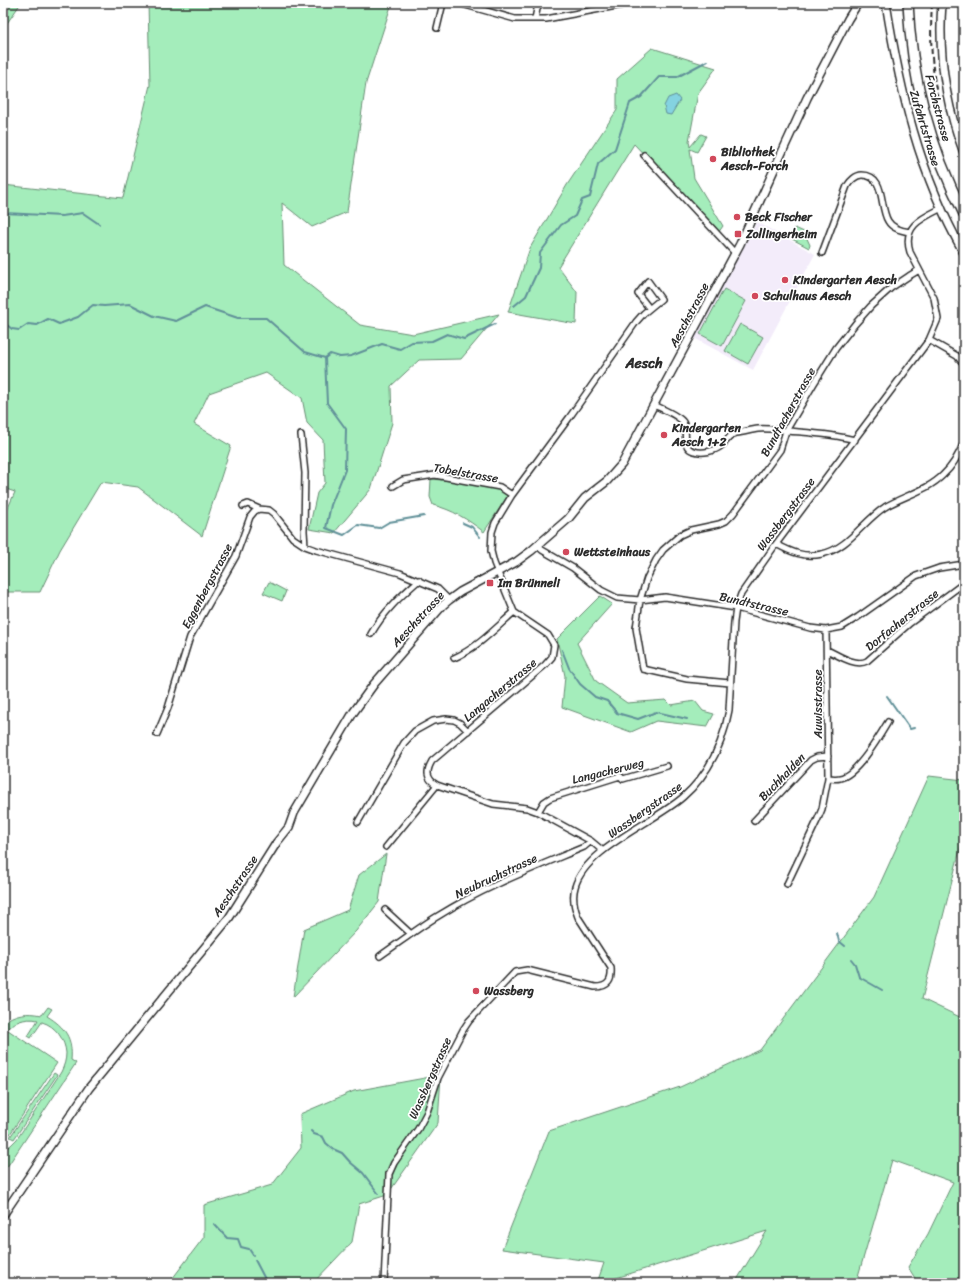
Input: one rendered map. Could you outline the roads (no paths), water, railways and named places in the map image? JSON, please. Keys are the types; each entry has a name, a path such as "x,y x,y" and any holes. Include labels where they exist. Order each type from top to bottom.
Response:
{"highway":[{"name":"Forchstrasse","path":"908,3 913,58 924,111 943,168 964,214"},
{"name":"Forchstrasse","path":"912,3 918,59 929,112 944,158 964,205"}],"main road":[{"name":"Aeschstrasse","path":"3,1215 89,1088 229,918 277,842 289,827 294,813 353,713 374,684 443,605 460,592 523,557 537,546 568,519 586,498 607,481 622,464 735,253 807,98 858,3"},
{"name":"Zufahrtstrasse","path":"886,3 906,108 922,160 942,208 964,253"},
{"name":"Forchstrasse","path":"942,3 942,53 946,89 964,153"}],"street":[{"path":"436,28 443,3"},
{"path":"458,3 515,19 546,19 633,3"},
{"path":"535,19 537,9 541,3"},
{"path":"644,155 735,253"},
{"path":"822,254 848,186 851,181 859,175 868,176 876,182 888,221 897,228 910,232 919,221 942,208"},
{"name":"Wassbergstrasse","path":"384,1283 389,1174 394,1163 418,1129 427,1112 438,1078 469,1021 515,972 526,970 595,987 603,987 608,983 612,976 611,968 575,909 575,887 578,877 583,869 603,851 682,798 705,773 716,754 726,725 729,710 732,643 736,608 741,594 776,544 929,340 938,319 934,298 913,258 909,247 908,238 910,232"},
{"name":"Bundtacherstrasse","path":"730,683 687,679 643,669 636,628 640,600 647,578 663,550 680,535 691,530 726,521 759,480 780,450 786,431 836,348 871,306 891,288 919,270"},
{"path":"454,658 465,653 488,636 514,612 491,551 492,532 495,523 512,495 569,418 636,322 648,308 661,299 648,281 638,294 648,308"},
{"path":"929,340 957,356 964,364"},
{"path":"654,405 677,417 683,422 686,443 694,452 709,451 720,447 735,434 757,430 831,435 855,440"},
{"path":"301,435 305,473 305,546"},
{"path":"776,544 791,552 810,556 821,554 839,547 849,540 867,521 884,508 924,488 942,476 954,463 964,442"},
{"name":"Tobelstrasse","path":"393,486 403,480 435,475 500,487 512,495"},
{"path":"244,506 248,504 259,509 269,510 274,514 292,538 305,546 400,573 419,580 438,589 449,600"},
{"name":"Eggenbergstrasse","path":"157,734 168,708 190,637 236,556 250,516 259,509"},
{"name":"Bundtstrasse","path":"537,546 573,568 601,590 617,598 640,600 665,597 736,608 810,628 826,630 842,627 916,576 939,568 964,564"},
{"path":"371,634 377,622 390,606 419,580"},
{"name":"Dorfacherstrasse","path":"827,650 860,664 863,663 910,623 964,583"},
{"name":"Langacherstrasse","path":"437,785 432,782 428,776 428,768 432,761 545,665 552,657 554,646 548,635 514,612"},
{"name":"Auwisstrasse","path":"787,884 817,821 828,778 826,630"},
{"path":"358,822 404,744 415,731 433,721 446,719 454,720 460,723 468,731"},
{"path":"828,778 841,778 852,773 888,722"},
{"name":"Buchhalden","path":"754,821 811,760 817,757 828,756"},
{"name":"Langacherweg","path":"538,812 544,802 550,798 620,776 623,779 667,766"},
{"path":"386,847 437,785 493,804 509,807 521,807 538,812 591,841 603,851"},
{"name":"Neubruchstrasse","path":"380,956 437,916 481,892 584,847 591,841"},
{"path":"385,910 411,934"}],"water":[{"path":"676,95 680,100 671,115 666,114 664,106 668,98"}],"waterway":[{"path":"514,306 526,296 539,268 540,253 561,225 575,216 582,200 590,197 598,164 615,149 630,103 641,97 659,77 677,77 707,61"},
{"path":"5,213 62,216 83,213 99,224"},
{"path":"3,322 12,329 19,330 28,324 37,325 48,319 59,324 78,317 93,305 104,306 130,304 154,316 176,321 205,307 238,318 266,318 305,352 325,358 330,354 340,357 351,356 382,344 400,349 412,342 432,341 447,334 464,339 495,324"},
{"path":"325,358 327,403 346,429 345,470 331,505 326,528 344,535 358,525 379,528 389,522 424,516"},
{"path":"463,523 472,527 480,537"},
{"path":"562,650 569,668 580,684 595,697 607,701 617,713 638,719 656,712 687,719"},
{"path":"887,696 910,729 914,728"},
{"path":"837,933 839,941 845,946"},
{"path":"851,959 855,964 859,977 882,990"},
{"path":"311,1131 314,1134 323,1137 326,1143 333,1149 342,1153 363,1173 378,1193"},
{"path":"214,1224 227,1238 238,1239 241,1247 249,1249 253,1255"},
{"path":"255,1260 267,1283"}],"railway":[{"path":"932,3 932,51 938,99"}],"place":[{"name":"Bibliothek Aesch-Forch","path":"713,159"},
{"name":"Beck Fischer","path":"737,217"},
{"name":"Zollingerheim","path":"738,234"},
{"name":"Kindergarten Aesch","path":"785,280"},
{"name":"Schulhaus Aesch","path":"755,296"},
{"name":"Kindergarten Aesch 1+2","path":"664,435"},
{"name":"Wettsteinhaus","path":"566,552"},
{"name":"Im Brünneli","path":"490,583"},
{"name":"Wassberg","path":"476,991"}],"district":[{"name":"Aesch","path":"644,363"}]}
